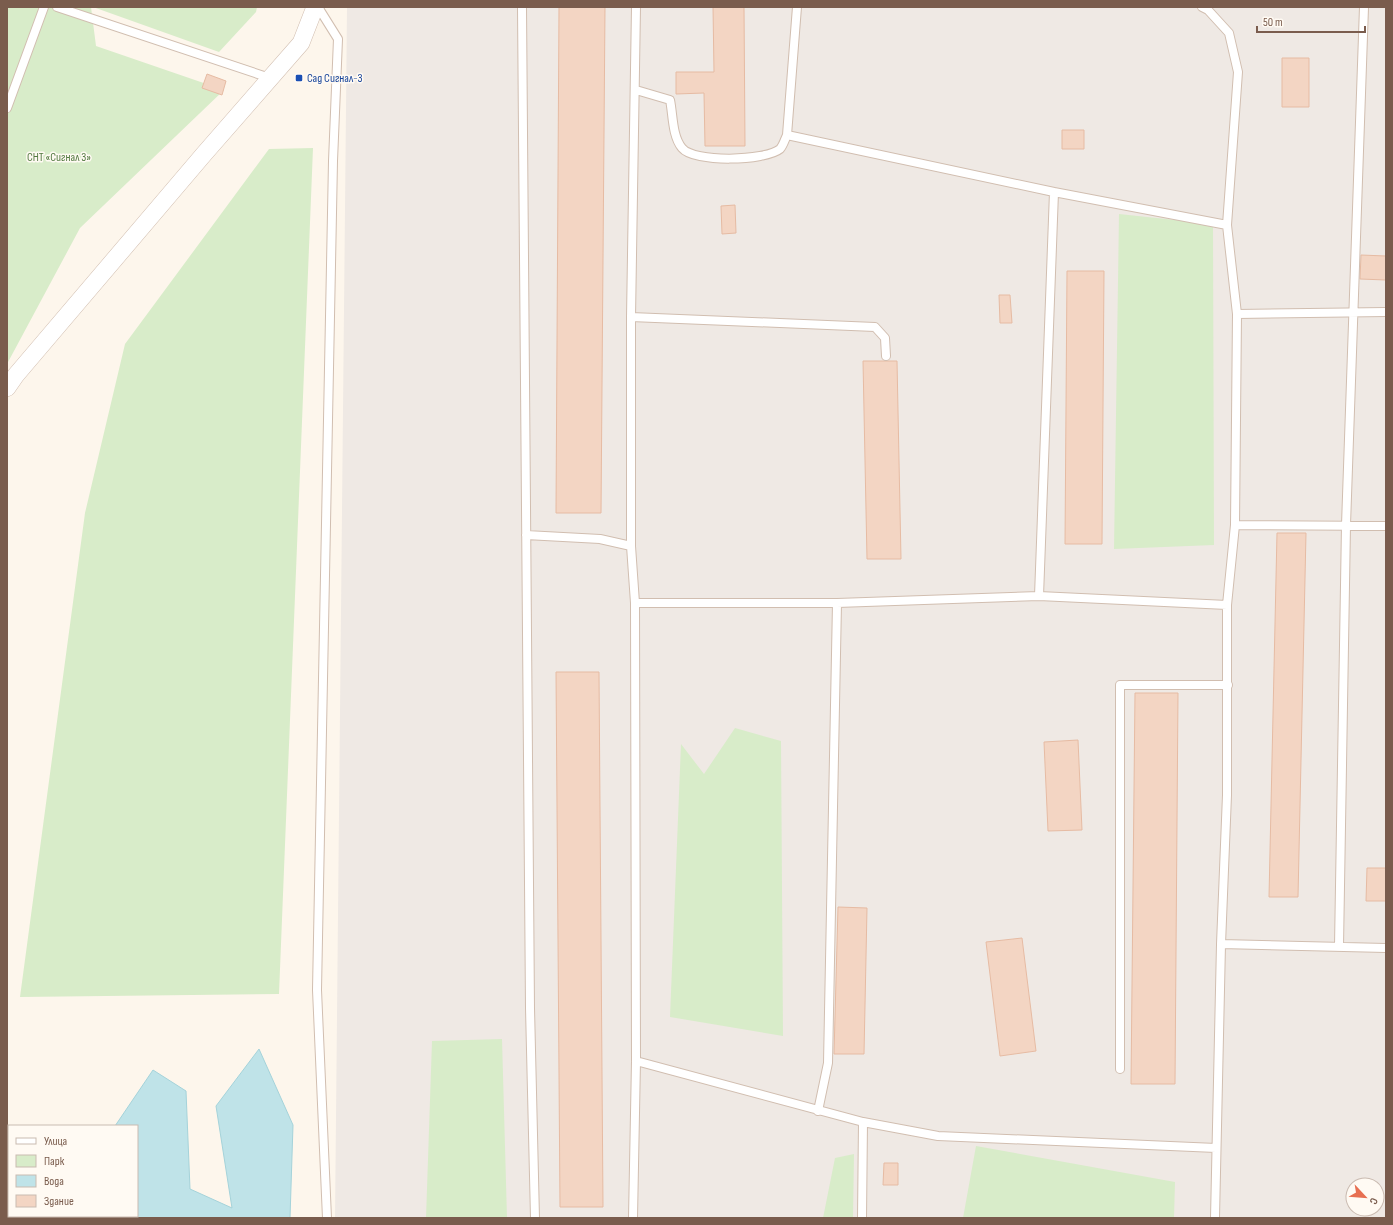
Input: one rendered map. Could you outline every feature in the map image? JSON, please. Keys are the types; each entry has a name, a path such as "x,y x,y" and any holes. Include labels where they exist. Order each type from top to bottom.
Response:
{"street":[{"path":"7,388 16,375 301,43 315,7"}],"lane":[{"path":"7,108 44,7"},
{"path":"57,7 270,78"},
{"path":"318,7 338,39 333,161 317,990 327,1218"},
{"path":"522,7 530,976 535,1218"},
{"path":"633,1218 636,1061 635,603 631,546 631,317 636,90 636,7"},
{"path":"636,90 670,100 676,138 682,149 699,157 757,158 780,149 787,135 797,7"},
{"path":"1202,7 1208,10 1228,33 1238,72 1227,225 1237,314 1235,525 1227,605 1227,795 1221,944 1215,1218"},
{"path":"1338,946 1346,526 1364,7"},
{"path":"787,135 1054,192 1227,225"},
{"path":"1039,596 1054,192"},
{"path":"1237,314 1354,311 1386,312"},
{"path":"631,317 875,327 885,338 886,356"},
{"path":"1235,525 1386,526"},
{"path":"526,535 600,538 631,546"},
{"path":"635,603 837,603 1039,596 1227,605"},
{"path":"818,1111 828,1063 837,603"},
{"path":"1120,1069 1120,685 1228,685"},
{"path":"1221,944 1386,948"},
{"path":"636,1061 818,1111 863,1122 938,1136 1216,1148"},
{"path":"862,1218 863,1122"}],"shaded area":[{"path":"347,7 1386,7 1386,1218 335,1218"}],"green space":[{"name":"СНТ «Сигнал 3»","path":"7,7 91,7 96,46 224,90 80,228 7,364"},
{"path":"93,7 257,7 256,12 219,52"},
{"path":"313,148 279,994 20,997 85,513 125,344 269,149"},
{"path":"1119,214 1213,224 1214,545 1114,549"},
{"path":"735,728 781,741 783,1036 670,1017 681,744 704,774"},
{"path":"502,1039 507,1218 426,1218 432,1041"},
{"path":"976,1146 1175,1182 1174,1218 963,1218"},
{"path":"854,1154 853,1218 823,1218 835,1158"}],"water":[{"path":"259,1049 293,1125 290,1218 7,1218 7,1178 8,1217 138,1217 138,1125 116,1125 153,1070 186,1091 190,1189 232,1208 216,1106"}],"building":[{"path":"559,7 605,7 601,513 556,513"},
{"path":"713,7 744,7 745,146 705,146 704,93 676,94 676,72 714,72"},
{"path":"1282,58 1309,58 1309,107 1282,107"},
{"path":"207,74 226,81 222,95 202,88"},
{"path":"1062,130 1084,130 1084,149 1062,149"},
{"path":"735,205 736,233 722,234 721,206"},
{"path":"1361,255 1386,256 1386,280 1360,279"},
{"path":"1067,271 1104,271 1102,544 1065,544"},
{"path":"999,295 1010,295 1012,323 1000,323"},
{"path":"863,361 897,361 901,559 867,559"},
{"path":"1277,533 1306,533 1298,897 1269,897"},
{"path":"556,672 599,672 603,1207 560,1207"},
{"path":"1135,693 1178,693 1175,1084 1131,1084"},
{"path":"1078,740 1082,830 1048,831 1044,742"},
{"path":"1367,868 1386,868 1386,901 1366,901"},
{"path":"838,907 867,908 864,1054 834,1054"},
{"path":"1022,938 1036,1051 1000,1056 986,942"},
{"path":"884,1163 898,1163 898,1185 883,1185"}],"place":[{"name":"Сад Сигнал-3","path":"299,78"}]}
